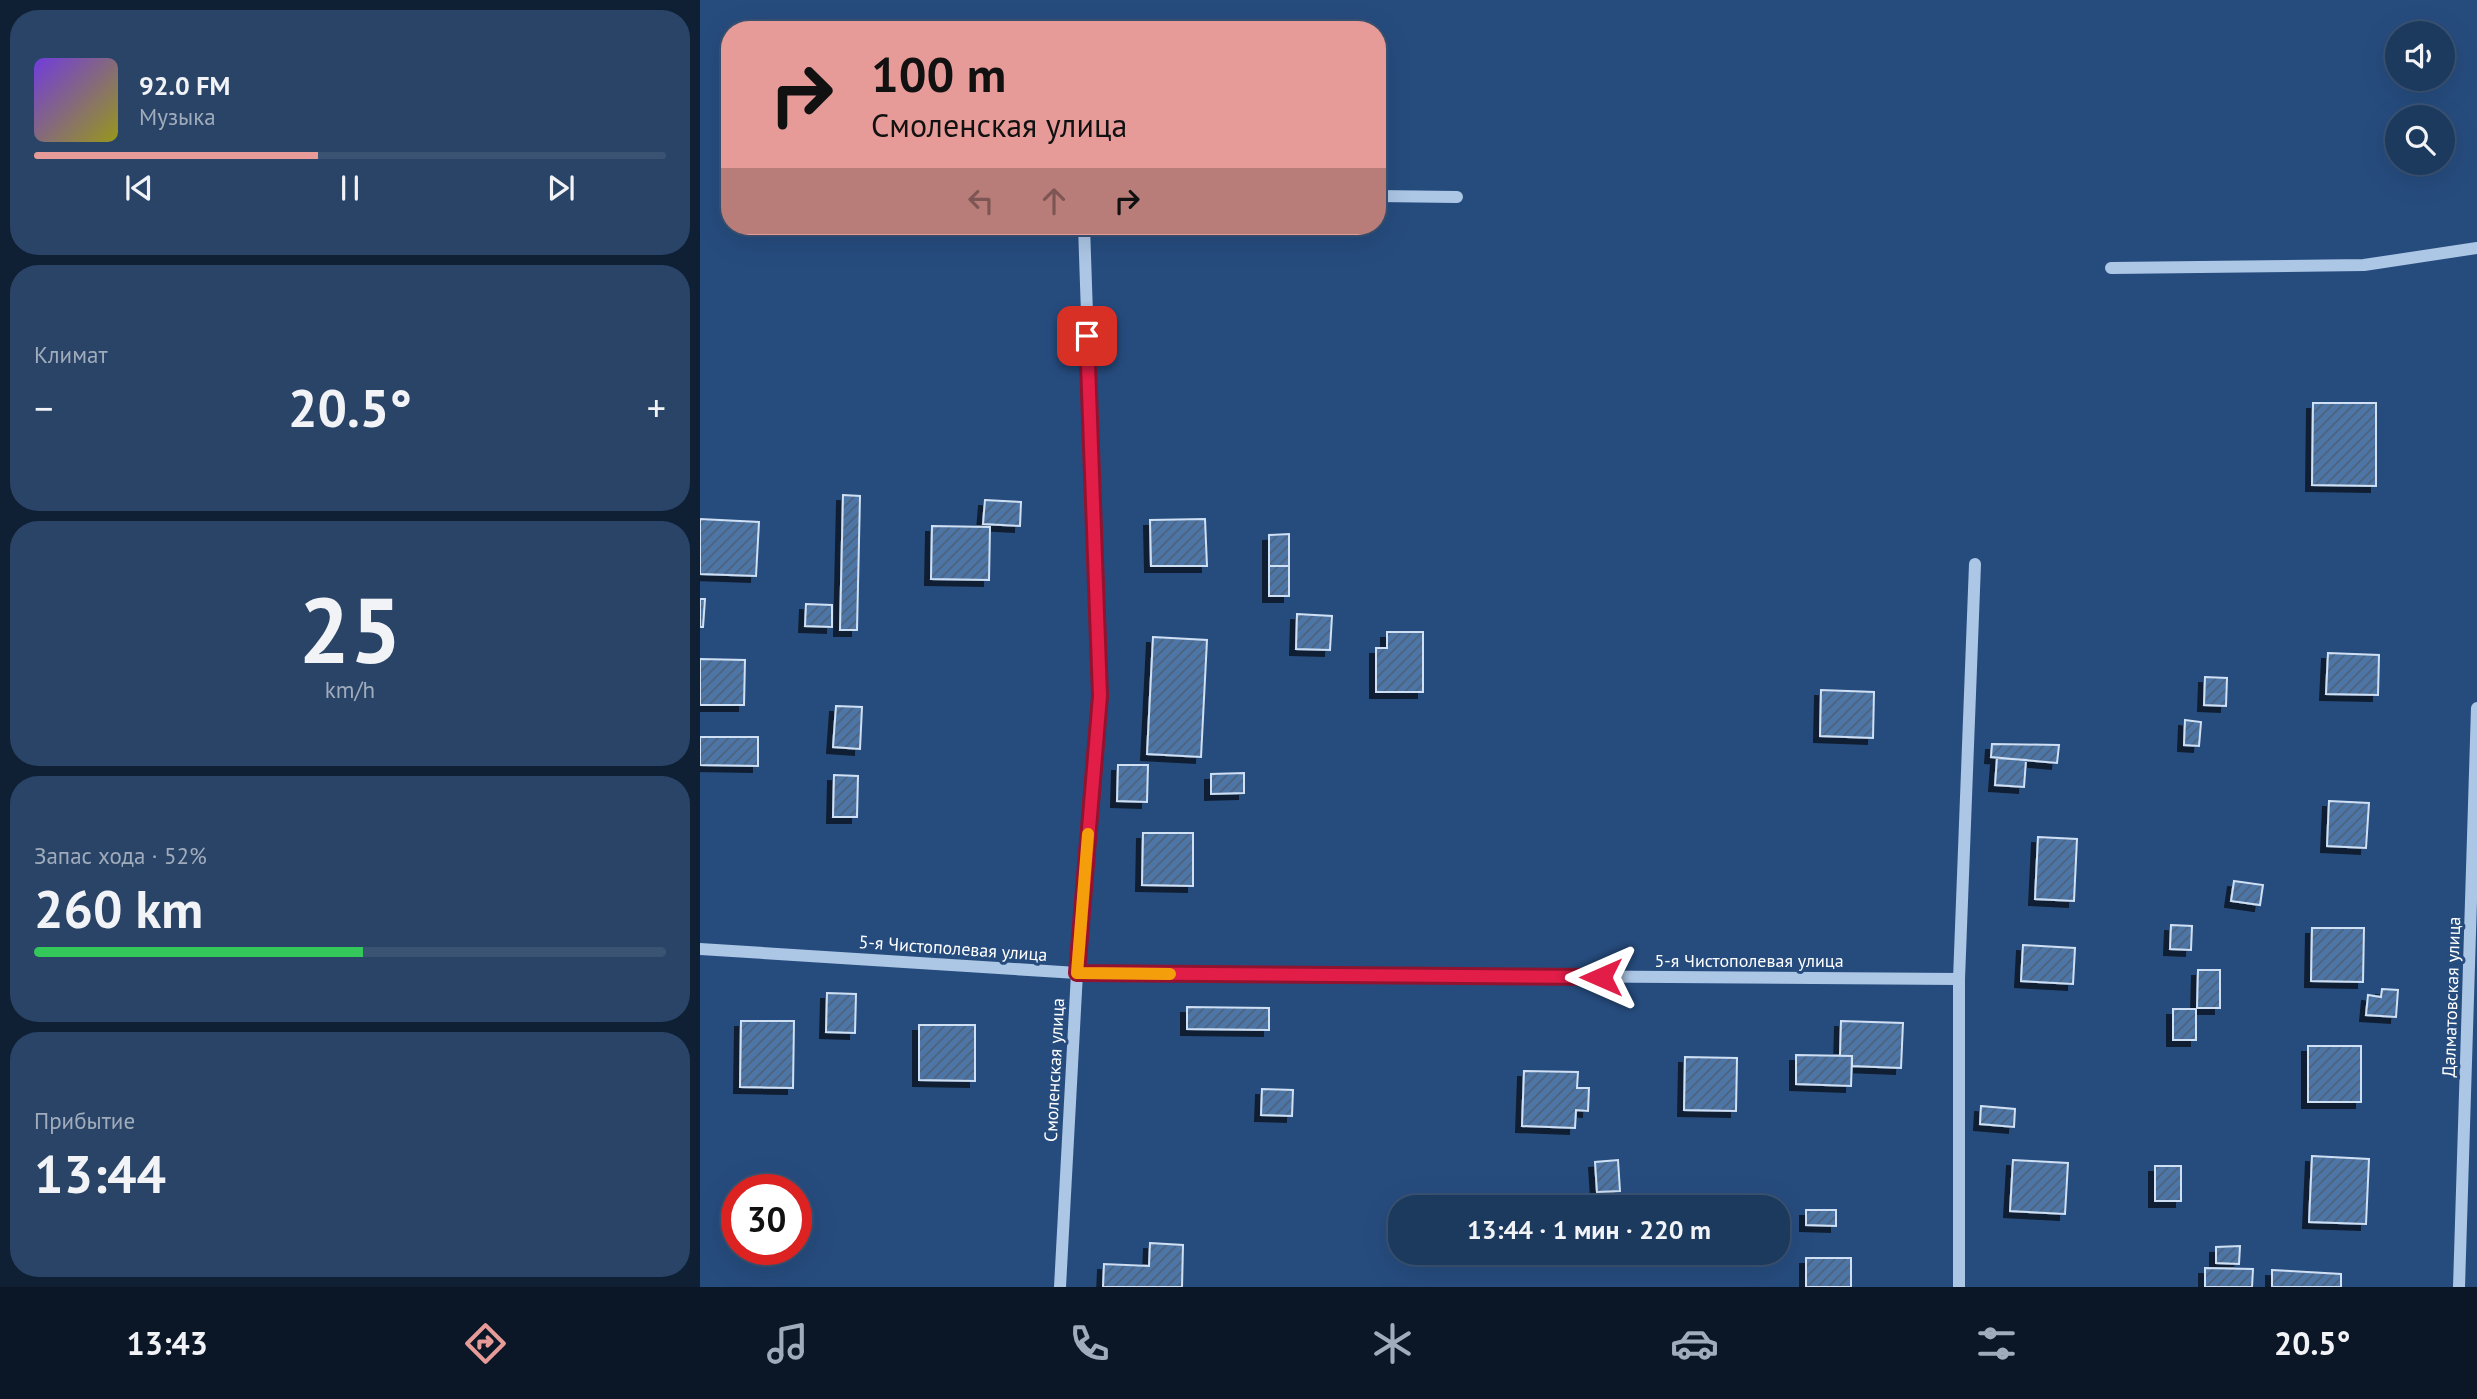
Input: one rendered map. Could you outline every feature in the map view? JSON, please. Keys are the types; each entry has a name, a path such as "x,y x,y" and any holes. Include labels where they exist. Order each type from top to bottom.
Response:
{"street":[{"path":"1386,196 1457,197"},
{"name":"Смоленская улица","path":"1060,1287 1077,973 1100,696 1084,235"},
{"path":"2111,268 2364,265 2477,248"},
{"path":"1959,1287 1959,979 1975,564"},
{"name":"Далматовская улица","path":"2459,1287 2477,708"},
{"name":"5-я Чистополевая улица","path":"700,949 1077,973 1959,979"}],"building":[{"path":"2313,403 2376,403 2376,486 2312,485"},
{"path":"843,495 860,496 857,630 840,630"},
{"path":"985,500 1021,502 1020,526 983,524"},
{"path":"700,519 759,522 756,576 700,574"},
{"path":"1205,519 1207,566 1151,566 1150,520"},
{"path":"932,526 990,527 989,580 931,579"},
{"path":"1289,534 1289,566 1269,566 1269,535"},
{"path":"1269,566 1289,566 1289,596 1269,596"},
{"path":"700,599 705,599 703,627 700,627"},
{"path":"806,604 832,605 832,627 805,626"},
{"path":"1297,614 1332,616 1330,650 1296,649"},
{"path":"1387,632 1423,632 1423,692 1376,692 1376,648 1387,648"},
{"path":"1153,637 1207,640 1201,757 1147,754"},
{"path":"2328,653 2379,655 2378,695 2326,694"},
{"path":"700,659 745,660 744,705 700,705"},
{"path":"2205,677 2227,678 2226,706 2204,705"},
{"path":"1821,690 1874,692 1873,738 1820,736"},
{"path":"836,706 862,707 860,749 833,747"},
{"path":"2185,720 2201,722 2199,746 2184,745"},
{"path":"700,737 758,737 758,766 700,765"},
{"path":"1992,744 2059,745 2057,763 1991,757"},
{"path":"1997,758 2026,760 2024,787 1995,785"},
{"path":"1118,765 1148,765 1147,802 1117,801"},
{"path":"1244,773 1244,793 1211,794 1211,774"},
{"path":"834,775 858,776 857,817 833,817"},
{"path":"2329,801 2369,803 2366,848 2327,846"},
{"path":"1143,833 1193,833 1193,886 1142,885"},
{"path":"2038,837 2077,839 2074,901 2035,899"},
{"path":"2234,881 2263,885 2260,905 2231,901"},
{"path":"2171,925 2192,926 2191,950 2170,949"},
{"path":"2312,928 2364,928 2363,982 2311,981"},
{"path":"2023,945 2075,948 2073,984 2021,981"},
{"path":"2198,970 2220,970 2220,1008 2197,1008"},
{"path":"2382,989 2398,990 2396,1017 2366,1015 2368,995 2381,997"},
{"path":"827,993 856,994 855,1033 826,1032"},
{"path":"1187,1007 1269,1008 1269,1030 1187,1029"},
{"path":"2173,1009 2196,1009 2196,1040 2173,1040"},
{"path":"741,1021 794,1021 793,1088 740,1087"},
{"path":"1841,1021 1903,1023 1901,1068 1852,1066 1852,1056 1840,1056"},
{"path":"919,1025 975,1025 975,1081 919,1080"},
{"path":"2308,1046 2361,1046 2361,1102 2308,1102"},
{"path":"1796,1055 1852,1056 1851,1086 1796,1084"},
{"path":"1685,1057 1737,1058 1736,1111 1684,1110"},
{"path":"1524,1071 1578,1072 1577,1088 1589,1088 1588,1111 1576,1110 1575,1128 1522,1126"},
{"path":"1262,1089 1293,1090 1292,1116 1261,1115"},
{"path":"1981,1106 2015,1109 2014,1127 1980,1124"},
{"path":"2312,1156 2369,1159 2366,1224 2309,1222"},
{"path":"1618,1160 1620,1191 1597,1192 1595,1162"},
{"path":"2013,1160 2068,1163 2065,1214 2010,1211"},
{"path":"2155,1166 2181,1166 2181,1201 2155,1201"},
{"path":"1806,1210 1836,1210 1836,1226 1806,1225"},
{"path":"1150,1243 1183,1245 1182,1287 1103,1287 1104,1264 1149,1266"},
{"path":"2240,1246 2239,1264 2216,1263 2216,1247"},
{"path":"1806,1258 1851,1258 1851,1287 1806,1287"},
{"path":"2205,1268 2253,1269 2252,1287 2205,1287"},
{"path":"2272,1270 2341,1274 2341,1287 2272,1287"}],"slow traffic":[{"path":"1088,834 1077,973 1170,974"}],"route":[{"path":"1087,336 1100,696 1077,973 1601,977"}]}
